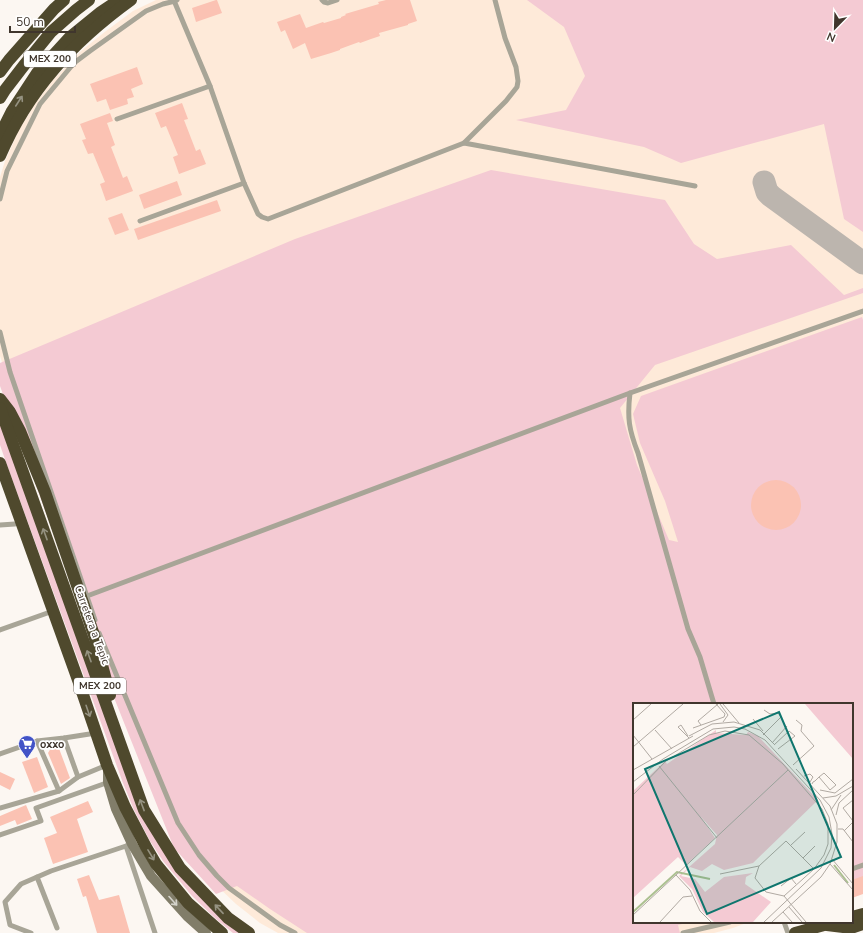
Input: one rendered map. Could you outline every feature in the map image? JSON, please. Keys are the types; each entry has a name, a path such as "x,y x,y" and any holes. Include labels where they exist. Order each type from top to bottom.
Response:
{"highway":[{"path":"0,72 53,5 64,0"},
{"name":"MEX 200","path":"0,98 51,32 89,0"},
{"name":"MEX 200","path":"0,135 12,111 37,73 69,38 101,12 120,0"},
{"path":"0,156 22,113 50,73 75,46 131,0"},
{"path":"0,399 10,412 20,431 45,492 99,651 129,768"},
{"name":"Carretera a Tepic","path":"0,408 144,810 180,868 228,918 249,933"},
{"name":"MEX 200","path":"0,463 108,767 110,781 125,806 134,843 156,864 188,903 222,933"},
{"path":"0,488 42,581"},
{"path":"853,917 863,914"},
{"path":"795,933 830,923 851,928 863,924"}],"main road":[{"path":"134,843 151,876 187,916 206,933"}],"lane":[{"path":"0,199 7,171 40,104 74,64 146,11 176,0 210,86 244,183 258,214 262,217 268,219 464,143 506,101 517,87 518,81 516,67 505,38 495,0"},
{"path":"322,0 328,3 337,0"},
{"path":"117,119 210,86"},
{"path":"464,143 695,186"},
{"path":"140,222 244,183"},
{"path":"87,596 630,394 863,311"},
{"path":"0,332 10,372 101,638 178,823 199,855 229,888 280,925 295,933"},
{"path":"630,394 628,420 632,438 638,453 688,629 700,657 714,703"},
{"path":"0,525 15,524"},
{"path":"0,630 53,611"},
{"path":"0,754 37,741 96,733"},
{"path":"64,738 78,777"},
{"path":"37,741 59,792"},
{"path":"0,808 59,792 78,777 108,767"},
{"path":"0,835 41,821 36,808 110,781"},
{"path":"31,933 10,925 5,902 21,884 51,871 134,843 155,933"},
{"path":"853,870 863,865"},
{"path":"37,877 57,928"},
{"path":"683,933 726,923"},
{"path":"784,923 788,933"}],"shaded area":[{"path":"156,0 863,0 863,876 853,703 633,703 633,923 746,923 714,933 278,933 260,923 236,904 214,883 6,375 0,356 0,177 5,161 19,130 35,104 52,81 81,51 133,11"},
{"path":"527,0 863,0 863,232 844,219 824,124 681,163 644,147 516,120 566,110 585,76 564,27"},
{"path":"491,170 665,200 694,244 717,259 791,245 844,295 863,288 863,293 655,365 620,408 637,465 669,540 678,542 665,501 640,443 633,414 641,396 862,317 863,880 853,884 853,703 633,703 633,923 687,923 678,925 680,933 307,933 237,886 216,894 174,848 103,670 0,386 0,363 295,239"},
{"path":"0,422 154,835 244,933 233,933 192,896 163,861 150,841 134,810 0,445"}],"building":[{"path":"216,0 222,13 196,22 192,8"},
{"path":"386,0 410,0 417,21 379,33 380,36 311,59 305,43 293,49 285,30 281,32 277,22 300,14 306,28 341,18 346,15 345,14 379,4 378,2"},
{"path":"137,67 143,84 131,89 134,97 127,99 128,104 110,110 106,99 97,102 90,84"},
{"path":"182,103 188,119 184,120 196,151 200,149 206,164 179,174 173,157 178,155 166,126 161,128 155,113"},
{"path":"110,113 113,121 107,123 115,145 111,147 123,178 127,176 133,191 106,201 100,184 105,182 93,153 88,154 82,140 86,139 80,124"},
{"path":"177,181 182,195 144,209 139,195"},
{"path":"217,200 221,211 138,240 134,229"},
{"path":"122,213 129,230 115,235 108,218"},
{"path":"776,480 790,484 797,491 801,505 797,519 790,526 776,530 762,526 755,519 751,505 755,491 762,484"},
{"path":"54,743 57,743 70,778 61,784 48,753"},
{"path":"37,757 48,787 34,793 22,762"},
{"path":"0,772 15,779 10,790 0,785"},
{"path":"88,801 93,812 77,819 88,852 53,864 44,838 57,833 50,817"},
{"path":"26,805 32,819 17,825 15,820 0,826 0,816"},
{"path":"89,875 99,900 119,895 130,933 97,933 86,896 83,897 77,879"},
{"path":"863,876 863,894 853,898 853,880"}],"taxiway":[{"path":"764,182 767,192 771,196 863,263"}],"place":[{"name":"oxxo","path":"27,759"}]}
